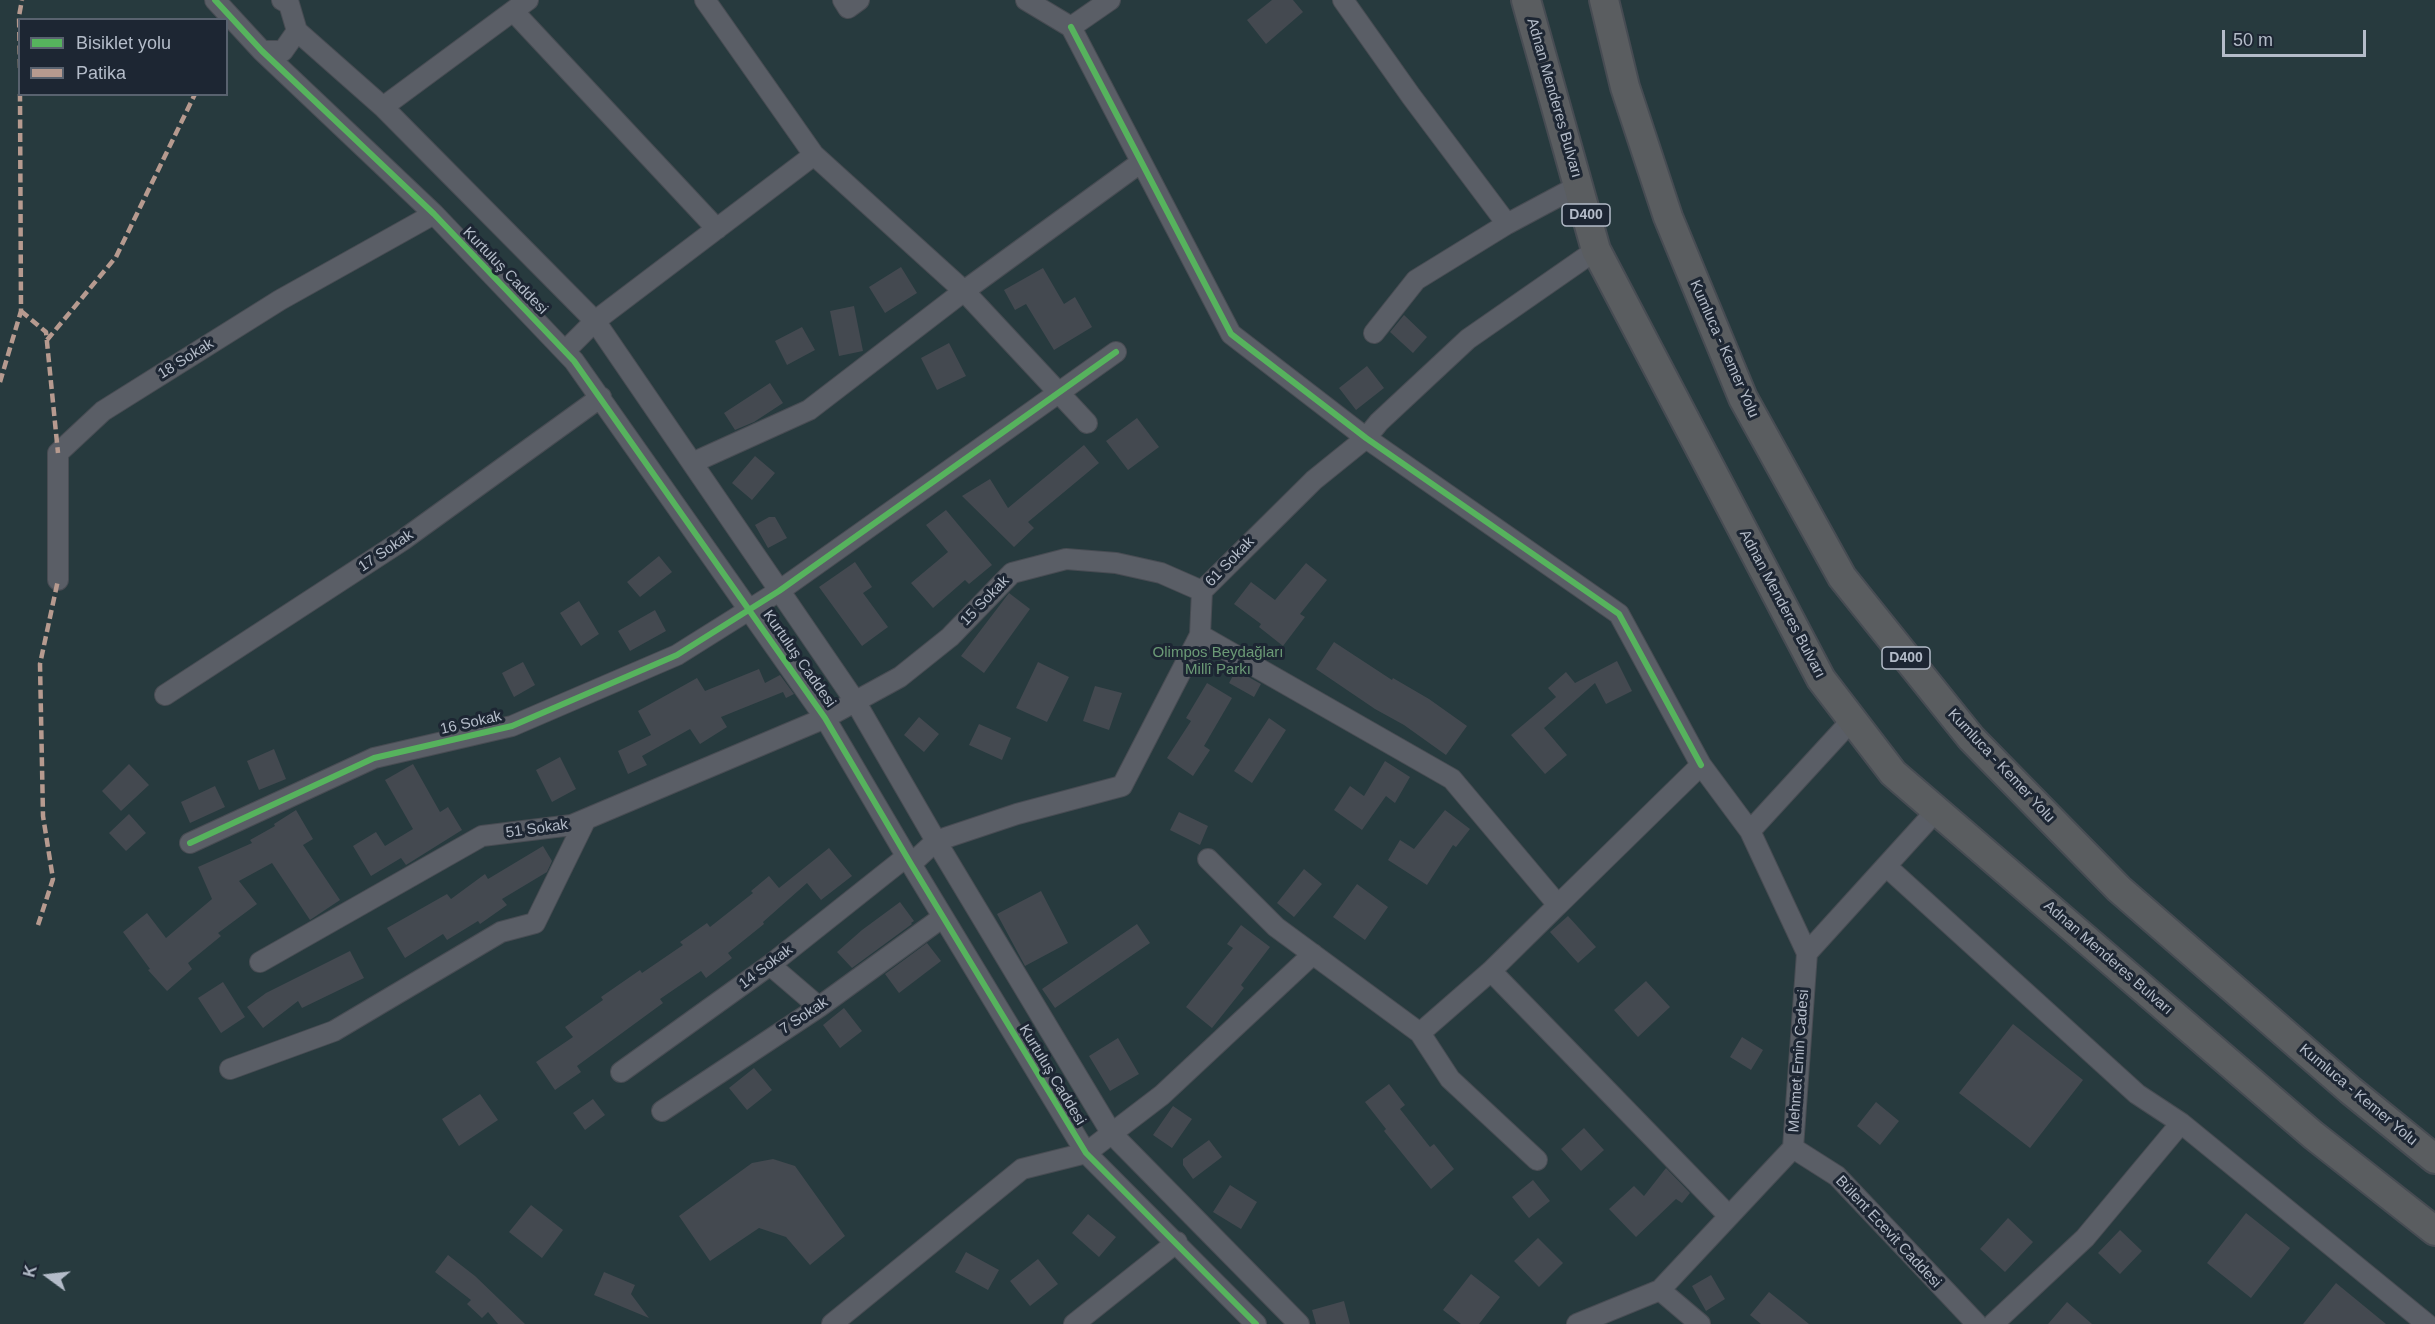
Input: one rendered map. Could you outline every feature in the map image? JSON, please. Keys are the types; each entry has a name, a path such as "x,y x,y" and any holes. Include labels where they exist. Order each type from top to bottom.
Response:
{"highway":[{"name":"Adnan Menderes Bulvarı","path":"1526,0 1596,250 1821,679 1893,773 2313,1134 2435,1231"},
{"name":"Kumluca - Kemer Yolu","path":"1604,0 1625,87 1668,217 1743,398 1842,577 1971,738 2119,889 2350,1090 2435,1159"}],"street":[{"name":"Kurtuluş Caddesi","path":"214,0 235,9 262,51 434,214 565,351 601,397 825,717 908,860 1086,1153 1256,1324"},
{"path":"705,0 814,155 964,291 1088,423"},
{"path":"843,0 848,8 859,0"},
{"path":"1026,0 1071,27 1231,334 1366,438 1619,614 1701,765 1750,831 1808,953 1936,811"},
{"path":"1071,27 1110,0"},
{"path":"1343,0 1410,96 1507,224"},
{"path":"262,51 283,51 297,31 287,1"},
{"path":"383,107 521,6 717,229"},
{"name":"Kurtuluş Caddesi","path":"297,31 383,107 595,321 855,701 936,841 1112,1134 1299,1324"},
{"path":"565,351 595,321 814,155"},
{"path":"692,463 809,410 964,291 1140,163"},
{"path":"1374,333 1416,280 1507,224 1578,186"},
{"name":"18 Sokak","path":"58,580 58,453 104,411 280,300 434,214"},
{"name":"61 Sokak","path":"908,860 936,841 1017,814 1122,786 1200,635 1202,591 1314,480 1366,438 1379,422 1468,339 1596,250"},
{"name":"16 Sokak","path":"190,843 374,758 512,726 676,655 779,591 1116,352"},
{"name":"17 Sokak","path":"165,695 404,540 601,397"},
{"name":"15 Sokak","path":"825,717 900,677 950,637 1012,573 1066,559 1116,563 1161,573 1202,591"},
{"path":"1200,635 1452,779 1558,904"},
{"name":"51 Sokak","path":"260,962 482,836 572,825 825,717"},
{"path":"1750,831 1852,720"},
{"path":"1420,1033 1491,971 1701,765"},
{"path":"230,1069 334,1031 501,932 536,923 586,819"},
{"path":"1208,859 1276,927 1420,1033 1450,1079 1537,1160"},
{"name":"14 Sokak","path":"621,1072 770,965 908,860"},
{"path":"1886,866 2137,1094 2181,1123 2427,1324"},
{"name":"7 Sokak","path":"662,1111 819,1007 943,917"},
{"name":"Mehmet Emin Cadesi","path":"1577,1324 1660,1290 1793,1148 1808,953"},
{"path":"832,1324 1022,1169 1086,1153 1112,1134 1162,1095 1314,954"},
{"path":"770,965 819,1007"},
{"path":"1491,971 1729,1216"},
{"path":"1993,1324 2085,1238 2181,1123"},
{"name":"Bülent Ecevit Caddesi","path":"1793,1148 1837,1176 1977,1324"},
{"path":"1074,1324 1177,1242"},
{"path":"1660,1290 1700,1324"}],"green space":[{"name":"Olimpos Beydağları Millî Parkı","path":"0,0 2435,0 2435,1324 0,1324"}],"building":[{"path":"1272,0 1293,0 1303,12 1266,44 1247,20"},
{"path":"901,267 917,293 885,313 869,287"},
{"path":"1043,268 1064,304 1075,297 1092,327 1054,350 1026,304 1015,310 1004,290"},
{"path":"854,306 863,351 839,356 830,311"},
{"path":"1404,315 1427,337 1413,353 1390,332"},
{"path":"802,327 815,350 787,365 775,341"},
{"path":"949,343 966,376 937,390 921,358"},
{"path":"1367,366 1384,388 1356,410 1339,388"},
{"path":"770,383 783,403 754,422 735,430 724,413"},
{"path":"1137,418 1159,447 1128,470 1106,441"},
{"path":"1084,445 1099,463 1028,522 1034,528 1014,547 962,496 990,479 1008,508"},
{"path":"755,456 775,473 752,500 732,483"},
{"path":"946,510 992,565 969,584 965,580 933,608 911,583 948,552 926,525"},
{"path":"769,517 775,517 787,538 768,548 755,525"},
{"path":"659,556 672,572 640,597 627,582"},
{"path":"855,562 872,587 863,593 888,627 862,646 819,587"},
{"path":"1306,563 1327,580 1300,614 1305,617 1283,646 1259,627 1261,624 1234,604 1251,582 1275,600"},
{"path":"1009,593 1030,609 984,673 961,656"},
{"path":"579,601 599,634 581,646 560,613"},
{"path":"655,610 666,631 630,651 618,631"},
{"path":"1334,642 1392,680 1393,678 1429,699 1467,726 1446,755 1404,725 1375,709 1316,669"},
{"path":"1617,661 1632,691 1606,704 1595,683 1544,728 1567,755 1545,774 1511,735 1556,697 1548,688 1566,672 1575,683"},
{"path":"523,662 535,685 514,697 502,673"},
{"path":"1038,662 1069,677 1047,722 1016,708"},
{"path":"759,669 765,683 780,675 794,694 786,698 783,692 721,717 727,727 700,744 690,729 642,756 647,765 628,774 618,751 651,735 638,711 697,678 705,691"},
{"path":"1236,670 1261,684 1254,697 1229,683"},
{"path":"1207,683 1232,698 1204,746 1210,750 1193,776 1167,758 1191,721 1186,718"},
{"path":"1095,686 1122,693 1109,730 1083,721"},
{"path":"919,717 939,734 924,752 904,735"},
{"path":"1269,718 1286,730 1252,783 1234,771"},
{"path":"979,724 1011,738 1002,760 969,745"},
{"path":"274,749 286,779 259,790 247,761"},
{"path":"560,757 576,789 552,802 536,770"},
{"path":"1385,761 1410,777 1395,803 1386,796 1362,830 1334,810 1350,786 1364,796"},
{"path":"129,764 149,785 121,811 102,791"},
{"path":"413,764 440,812 448,807 462,830 406,865 401,858 371,876 353,846 376,832 385,846 413,829 385,780"},
{"path":"215,786 225,807 190,823 181,802"},
{"path":"296,810 313,839 303,845 340,900 310,920 272,863 239,881 257,904 218,933 221,936 188,963 192,969 167,991 148,970 150,969 123,932 147,913 166,938 212,899 198,867 252,843 250,840 275,826 274,824"},
{"path":"1445,810 1470,829 1456,847 1453,845 1427,885 1388,860 1400,840 1414,849"},
{"path":"1179,812 1208,826 1200,845 1170,830"},
{"path":"129,814 146,833 126,851 109,833"},
{"path":"543,846 552,861 547,872 502,899 507,905 480,924 478,921 447,940 443,934 405,958 387,928 447,894 451,899 485,874 488,879"},
{"path":"829,848 852,876 821,900 807,883 763,922 764,924 728,953 732,958 706,978 701,971 660,999 663,1003 577,1066 581,1072 555,1090 536,1062 573,1037 565,1027 603,1000 601,997 640,970 642,973 683,945 680,942 707,923 710,927 753,893 751,891 769,876 779,888"},
{"path":"1304,869 1322,884 1294,917 1277,903"},
{"path":"1357,884 1388,907 1365,940 1333,917"},
{"path":"1041,891 1068,943 1025,966 997,914"},
{"path":"900,902 914,921 912,924 852,968 837,952"},
{"path":"1568,916 1596,947 1578,963 1550,932"},
{"path":"1137,924 1150,943 1055,1008 1042,989"},
{"path":"1241,925 1270,947 1241,985 1244,988 1212,1028 1186,1007 1233,948 1227,944"},
{"path":"927,943 941,961 899,993 885,974"},
{"path":"350,951 364,978 302,1008 298,1001 263,1028 247,1007 266,993"},
{"path":"1646,981 1670,1007 1638,1037 1614,1010"},
{"path":"223,982 245,1017 221,1033 198,998"},
{"path":"844,1008 862,1031 840,1048 823,1025"},
{"path":"2013,1024 2083,1080 2030,1148 1959,1093"},
{"path":"1742,1037 1763,1050 1751,1070 1730,1057"},
{"path":"1118,1038 1139,1074 1110,1091 1089,1056"},
{"path":"754,1068 772,1090 747,1110 729,1088"},
{"path":"1389,1084 1405,1105 1400,1109 1430,1147 1434,1144 1454,1169 1431,1189 1384,1131 1386,1129 1365,1102"},
{"path":"480,1094 498,1120 459,1146 442,1119"},
{"path":"593,1099 605,1115 585,1130 573,1113"},
{"path":"1876,1102 1899,1121 1880,1145 1857,1126"},
{"path":"1173,1106 1192,1119 1172,1148 1153,1135"},
{"path":"1584,1128 1604,1150 1581,1171 1561,1149"},
{"path":"1209,1140 1222,1157 1193,1179 1183,1165 1183,1159"},
{"path":"773,1159 795,1166 845,1236 810,1265 786,1237 759,1228 710,1261 679,1216 752,1163"},
{"path":"1666,1168 1690,1193 1682,1203 1676,1199 1636,1237 1609,1209 1634,1186 1644,1196"},
{"path":"1533,1180 1550,1201 1529,1218 1512,1197"},
{"path":"1230,1185 1257,1202 1241,1229 1213,1212"},
{"path":"531,1205 563,1230 542,1258 509,1232"},
{"path":"2246,1213 2290,1248 2251,1298 2207,1263"},
{"path":"1088,1214 1116,1237 1099,1257 1072,1233"},
{"path":"2008,1218 2033,1242 2005,1272 1980,1249"},
{"path":"2120,1230 2142,1251 2120,1274 2098,1253"},
{"path":"1538,1238 1563,1263 1539,1287 1514,1261"},
{"path":"966,1252 999,1270 988,1290 955,1272"},
{"path":"448,1255 475,1276 525,1324 498,1324 488,1312 482,1318 467,1304 471,1300 435,1272"},
{"path":"1038,1259 1058,1284 1030,1306 1010,1281"},
{"path":"604,1272 635,1285 631,1294 649,1318 594,1295"},
{"path":"1471,1274 1500,1297 1479,1324 1461,1324 1443,1310"},
{"path":"1711,1275 1725,1299 1706,1311 1692,1286"},
{"path":"2336,1283 2386,1324 2303,1324"},
{"path":"1769,1292 1809,1324 1761,1324 1750,1315"},
{"path":"1344,1301 1350,1324 1316,1324 1312,1310"},
{"path":"2067,1302 2092,1324 2048,1324"}],"marked path":[{"path":"19,18 22,0"},
{"path":"0,382 21,311 20,96"},
{"path":"47,340 116,257 194,96"},
{"path":"21,311 46,332 58,453"},
{"path":"38,925 53,879 43,816 40,664 58,580"}],"cycle path":[{"path":"215,0 262,51 434,214 574,361 825,718 1086,1153 1256,1324"},
{"path":"1071,27 1231,334 1366,438 1619,614 1701,765"},
{"path":"190,843 374,758 512,726 677,655 779,591 1116,352"}]}
